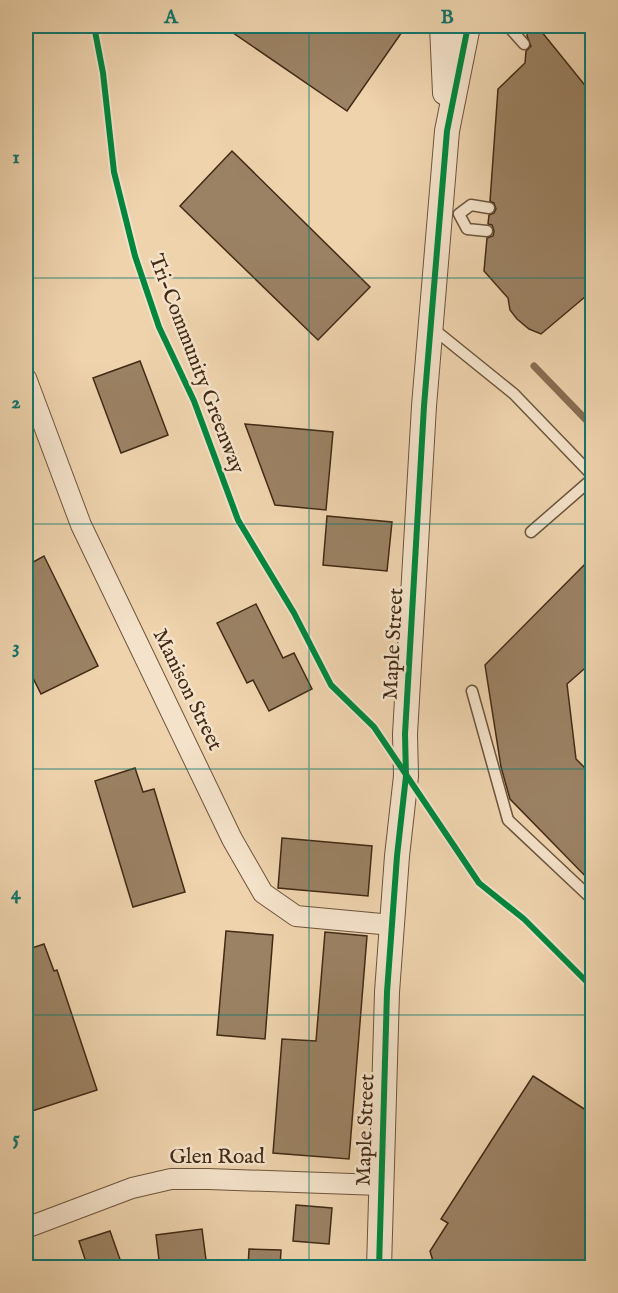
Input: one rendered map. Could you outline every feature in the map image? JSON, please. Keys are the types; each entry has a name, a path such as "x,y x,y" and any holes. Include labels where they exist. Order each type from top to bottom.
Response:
{"street":[{"name":"Maple Street","path":"379,1268 387,992 397,856 406,776 406,722 423,415 430,327 449,213 442,26"},
{"name":"Maple Street","path":"447,131 468,26"},
{"name":"Manison Street","path":"26,378 81,525 232,839 263,893 296,916 392,925"},
{"name":"Glen Road","path":"26,1228 132,1188 171,1179 380,1185"}],"lane":[{"path":"508,26 524,44"},
{"path":"488,231 467,229 449,213 471,205 489,208"},
{"path":"430,327 514,394 592,477 531,532"},
{"path":"472,691 508,819 592,899"}],"building":[{"path":"223,26 392,26 402,32 347,111"},
{"path":"528,26 537,26 592,94 592,291 541,334 529,329 517,319 510,310 508,298 484,271 487,238 493,236 494,231 492,225 488,224 489,215 496,209 494,203 490,201 498,89 525,63 526,51 531,46 527,36"},
{"path":"232,151 370,287 318,340 180,206"},
{"path":"140,361 168,435 121,453 93,378"},
{"path":"245,424 333,432 326,510 275,505"},
{"path":"327,516 392,522 387,571 323,565"},
{"path":"44,556 98,666 41,694 26,664 26,566"},
{"path":"592,557 592,662 567,684 576,759 592,775 592,883 510,799 501,767 485,665"},
{"path":"256,604 283,658 294,653 312,689 269,711 253,680 247,683 217,623"},
{"path":"135,768 143,792 154,789 185,892 133,907 95,781"},
{"path":"282,838 372,846 368,896 278,888"},
{"path":"226,931 273,935 265,1039 217,1035"},
{"path":"325,932 367,936 349,1159 273,1153 282,1039 316,1041"},
{"path":"44,944 54,971 57,970 97,1090 26,1113 26,950"},
{"path":"533,1076 592,1114 592,1268 435,1268 430,1251 448,1223 441,1219"},
{"path":"296,1205 332,1208 329,1244 293,1241"},
{"path":"202,1229 206,1260 183,1263 184,1268 160,1268 156,1235"},
{"path":"110,1231 123,1268 88,1268 79,1241"},
{"path":"249,1249 281,1250 280,1268 248,1268"}],"waterway":[{"path":"534,366 592,426"}],"cycle path":[{"name":"Tri-Community Greenway","path":"94,26 103,73 114,172 135,256 159,327 194,401 238,520 294,613 331,685 374,727 479,883 524,919 592,987"},
{"path":"379,1268 387,992 397,856 406,776 405,734 424,406 447,131 468,26"}]}
